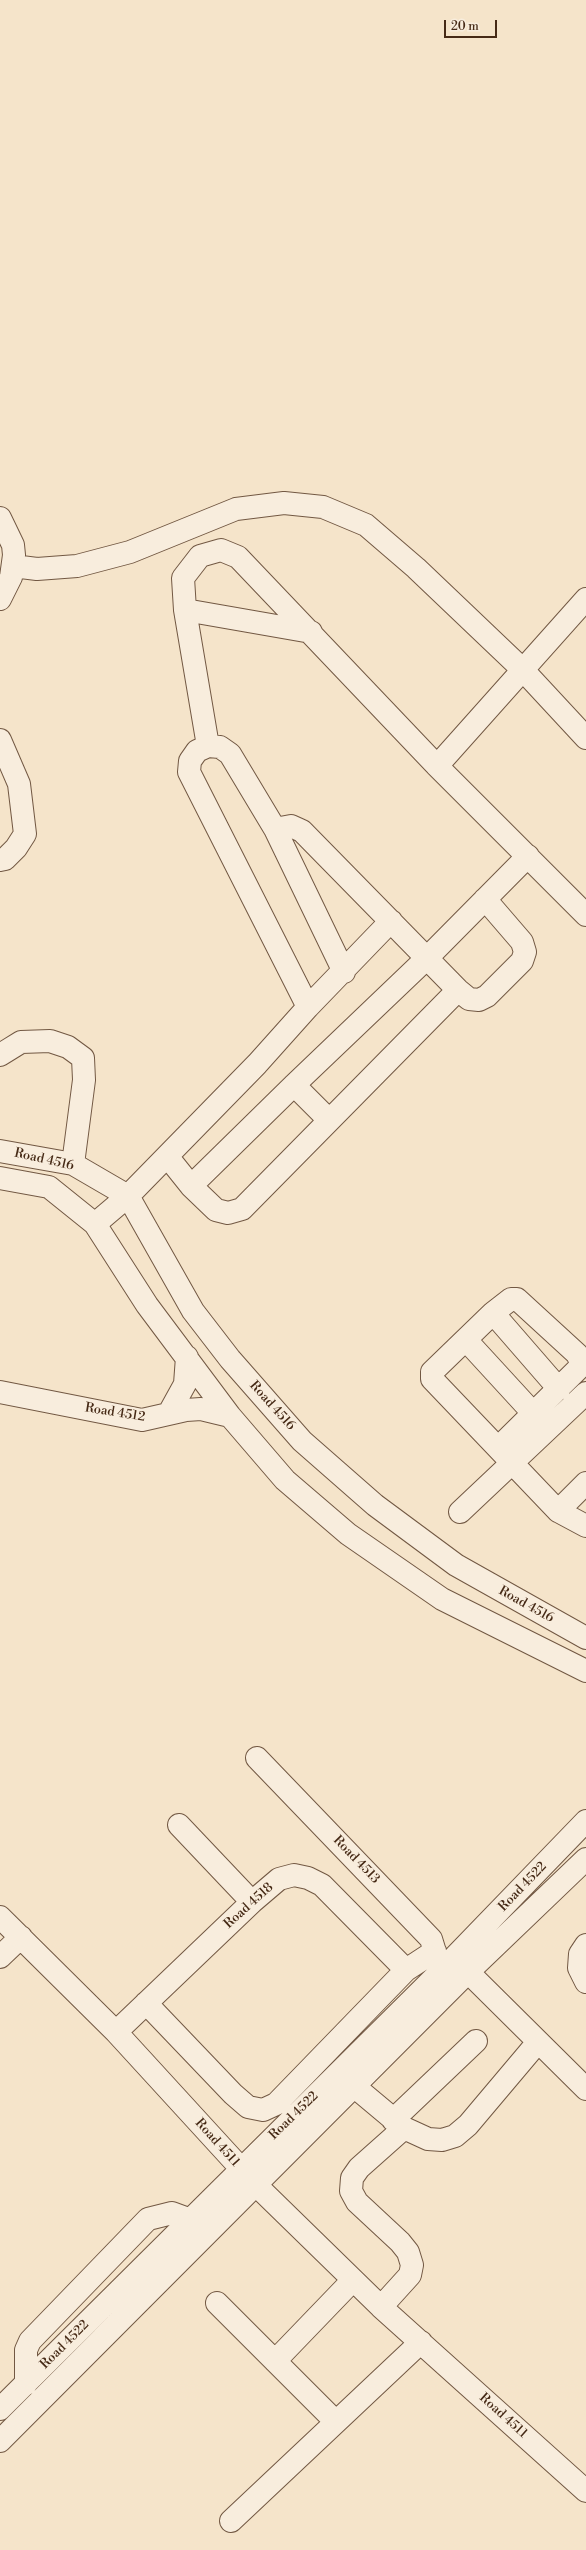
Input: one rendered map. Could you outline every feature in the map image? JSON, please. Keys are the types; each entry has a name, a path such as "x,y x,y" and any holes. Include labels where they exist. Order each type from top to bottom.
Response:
{"street":[{"path":"12,566 37,569 77,566 130,552 236,509 284,503 323,507 366,525 416,568 522,669 586,738"},
{"path":"0,518 12,545 12,577 0,599"},
{"path":"208,746 185,610 184,578 200,556 221,550 238,557 437,766 586,915"},
{"path":"437,766 586,599"},
{"path":"185,610 311,632"},
{"path":"0,740 7,771 19,784 25,834 16,848 5,859 0,860"},
{"path":"308,1007 189,772 190,761 197,751 208,746 220,747 230,754 275,829 344,972"},
{"path":"275,829 291,826 302,831 458,990 469,999 479,1000 487,996 522,961 524,952 522,942 485,899"},
{"path":"191,1186 294,1084 427,958 528,856"},
{"path":"94,1224 128,1196 257,1064 308,1007 344,972 391,921"},
{"path":"167,1156 191,1186 216,1210 228,1213 242,1209 458,990"},
{"path":"0,1055 21,1042 50,1041 68,1047 83,1058 84,1080 73,1164"},
{"path":"294,1084 329,1120"},
{"name":"Road 4516","path":"0,1150 73,1164 128,1196 193,1311 230,1359 302,1441 375,1505 456,1566 586,1638"},
{"name":"Road 4516","path":"0,1178 49,1187 94,1224 147,1305 230,1416 285,1480 348,1534 442,1599 586,1671"},
{"path":"460,1512 505,1455 533,1414 578,1369 581,1362 577,1354 517,1299 511,1299 493,1313 432,1372 432,1379 505,1455 558,1511 586,1526"},
{"path":"493,1313 559,1389"},
{"path":"466,1340 533,1414"},
{"path":"169,1413 185,1384 187,1357"},
{"name":"Road 4512","path":"0,1392 142,1420 169,1413 201,1409 230,1416"},
{"path":"505,1455 586,1393"},
{"path":"558,1511 586,1483"},
{"name":"Road 4513","path":"257,1758 433,1945 441,1971"},
{"name":"Road 4522","path":"0,2409 191,2220 240,2168 468,1944 586,1821"},
{"path":"179,1826 252,1902"},
{"name":"Road 4522","path":"0,2441 257,2186 468,1972 586,1858"},
{"name":"Road 4518","path":"116,2032 252,1902 279,1879 294,1875 308,1878 322,1885 340,1901 406,1970"},
{"name":"Road 4511","path":"0,1917 116,2032 257,2186 381,2307 586,2491"},
{"path":"0,1957 21,1937"},
{"path":"146,2003 233,2094 248,2107 263,2110 276,2104 406,1970 433,1945 468,1944"},
{"path":"586,1945 580,1954 579,1968 586,1982"},
{"path":"468,1972 586,2089"},
{"path":"381,2307 410,2275 412,2265 408,2252 400,2242 357,2202 351,2191 352,2178 398,2124 476,2041"},
{"path":"355,2087 398,2124 428,2139 442,2140 455,2136 468,2125 538,2042"},
{"path":"26,2384 26,2350 30,2341 148,2220 172,2213 191,2220"},
{"path":"275,2361 353,2280"},
{"path":"217,2304 335,2421"},
{"path":"231,2522 335,2421 421,2342"}]}
